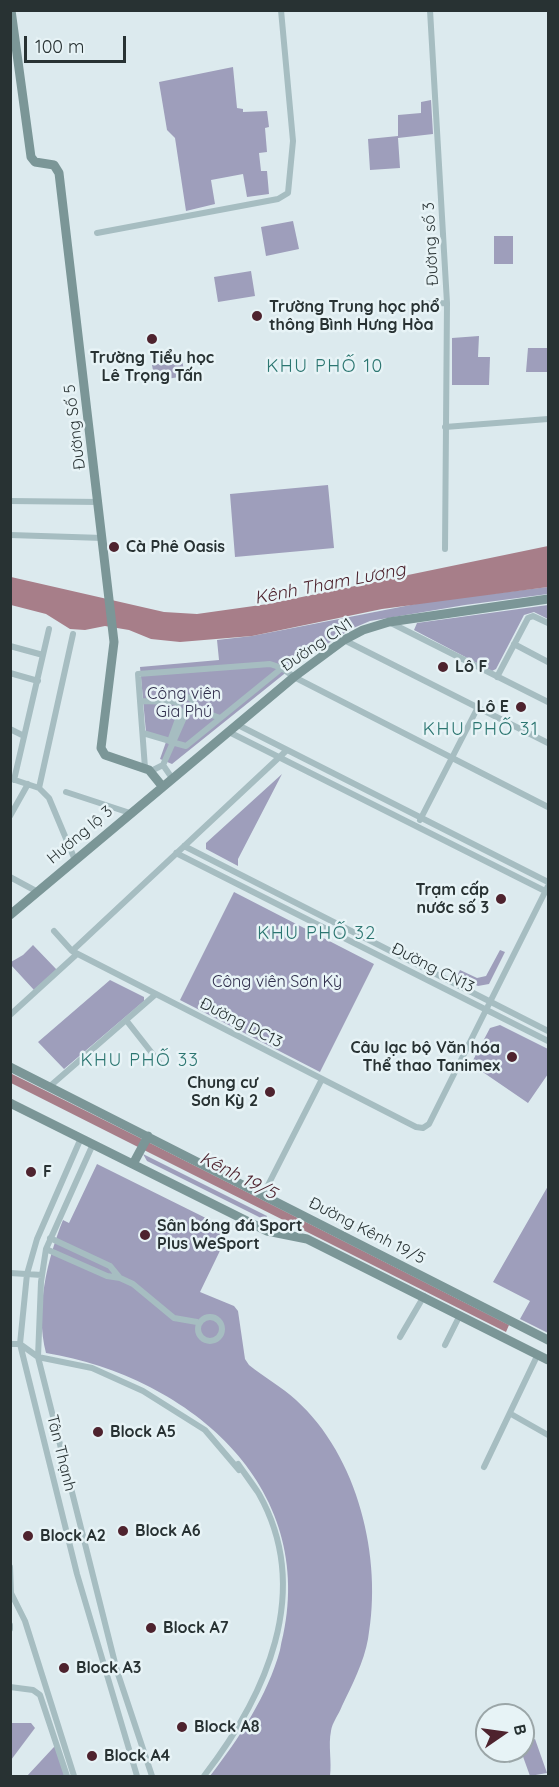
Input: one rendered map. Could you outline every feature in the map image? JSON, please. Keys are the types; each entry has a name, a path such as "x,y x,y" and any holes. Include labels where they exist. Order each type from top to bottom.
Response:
{"street":[{"name":"Đường Số 5","path":"11,10 31,157 35,162 54,165 59,172 104,538 114,642 101,750 105,755 148,770"},
{"path":"97,233 279,199 288,193 293,135 281,10"},
{"name":"Đường số 3","path":"430,10 447,303 445,549"},
{"path":"416,304 447,303"},
{"path":"445,427 549,419"},
{"path":"10,501 99,502"},
{"path":"10,535 104,538"},
{"name":"Đường CN1","path":"168,781 294,677 344,640 389,622 549,599"},
{"path":"497,676 530,616 549,623"},
{"path":"389,622 549,702"},
{"path":"50,629 12,779 39,788 49,798 75,860"},
{"path":"39,788 73,634"},
{"path":"344,640 549,743"},
{"path":"514,644 549,662"},
{"path":"10,646 43,655"},
{"path":"148,770 138,674 267,664 282,668 294,677 549,807"},
{"path":"143,733 186,746 282,668"},
{"path":"10,673 38,681"},
{"path":"140,701 178,702 188,698 193,702 193,708"},
{"path":"178,702 184,712"},
{"path":"417,826 478,707"},
{"path":"168,781 163,765 184,712 193,708 220,718"},
{"path":"238,724 421,818 548,888"},
{"path":"10,729 24,736"},
{"path":"229,732 417,826 548,888"},
{"path":"10,1015 184,846 287,750"},
{"path":"148,770 163,765"},
{"path":"148,770 168,781"},
{"name":"Hương lộ 3","path":"10,915 168,781"},
{"path":"10,816 28,784"},
{"path":"66,792 130,813"},
{"name":"Đường CN13","path":"184,846 549,1031"},
{"name":"Đường CN13","path":"176,854 549,1041"},
{"path":"10,877 36,891"},
{"path":"486,1010 548,888"},
{"name":"Đường DC13","path":"54,931 75,952 416,1127 423,1128 429,1124 486,1010"},
{"path":"49,1087 156,994"},
{"path":"126,1020 159,1062"},
{"name":"Đường Kênh 19/5","path":"10,1067 145,1142 262,1195 510,1330 538,1354 549,1360"},
{"path":"262,1195 322,1079"},
{"name":"Đường Kênh 19/5","path":"10,1103 267,1231 308,1239 460,1315 549,1340"},
{"name":"Tân Thạnh","path":"81,1138 37,1239 27,1274 20,1344 77,1574 137,1776"},
{"path":"133,1164 145,1142"},
{"name":"Tân Thạnh","path":"93,1144 46,1249 42,1275 38,1357 117,1671 152,1776"},
{"path":"50,1238 110,1266 120,1278"},
{"path":"46,1249 107,1276 120,1278 143,1290 174,1318 197,1322 208,1317 215,1318 222,1328 220,1336 214,1341 205,1341 199,1335 197,1322"},
{"path":"10,1273 42,1275"},
{"path":"400,1337 424,1296"},
{"path":"445,1345 460,1315"},
{"path":"10,1344 20,1344 38,1357 92,1368 143,1390 205,1430 257,1491 269,1518 281,1565 283,1585 278,1640 251,1707 204,1776"},
{"path":"484,1467 538,1354"},
{"path":"511,1414 549,1435"},
{"path":"10,1567 11,1593 25,1621 74,1776"},
{"path":"10,1624 10,1629"},
{"path":"10,1687 33,1690 40,1695 67,1776"}],"green space":[{"path":"233,67 237,108 243,109 243,112 267,111 269,127 265,128 267,152 259,153 261,171 267,171 269,194 247,197 243,174 211,180 215,204 186,211 175,138 167,130 159,82"},
{"path":"431,100 433,134 398,138 400,168 370,170 368,139 398,136 398,115 421,113 421,102"},
{"path":"293,221 299,249 266,256 261,227"},
{"path":"494,236 513,236 513,264 494,264"},
{"path":"251,271 255,296 218,302 214,277"},
{"path":"479,336 478,357 490,357 489,385 452,385 452,338"},
{"path":"528,348 548,348 548,372 526,372"},
{"path":"182,360 185,376 155,381 152,365"},
{"path":"328,485 334,548 235,557 230,494"},
{"name":"Công viên Gia Phú","path":"548,587 548,594 370,621 351,629 321,648 319,646 172,764 160,759 166,742 146,732 140,667 219,660 217,640 252,636 431,601"},
{"path":"548,605 548,619 534,612 524,615 496,669 492,671 414,630 417,623"},
{"path":"282,774 238,859 238,866 206,849 206,843"},
{"name":"Công viên Sơn Kỳ","path":"234,892 374,964 320,1072 180,1000"},
{"path":"33,945 57,970 34,990 11,965 11,962"},
{"path":"500,950 505,952 489,984 478,986 457,976 460,970 477,978 486,976"},
{"path":"110,980 144,997 144,1001 64,1069 38,1042"},
{"name":"Câu lạc bộ Văn hóa Thể thao Tanimex","path":"500,1025 548,1049 548,1074 528,1103 471,1064 490,1028"},
{"path":"143,1154 267,1216 265,1220 147,1161"},
{"path":"97,1164 230,1230 200,1292 234,1306 238,1311 245,1359 249,1365 291,1395 318,1423 336,1450 350,1479 361,1510 368,1543 372,1575 372,1608 364,1656 332,1728 330,1776 210,1776 260,1700 280,1650 289,1592 282,1539 264,1492 234,1450 195,1415 150,1387 99,1366 46,1353 42,1303 52,1252 63,1220 69,1223"},
{"path":"548,1186 548,1333 520,1319 530,1301 493,1282"},
{"path":"11,1723 31,1723 35,1728 11,1760"},
{"path":"535,1739 547,1773 530,1776 525,1763 535,1763"},
{"path":"55,1746 65,1776 27,1776 53,1748"}],"shaded area":[{"path":"548,546 548,587 382,609 252,636 180,642 151,639 129,630 105,626 85,630 70,629 46,614 11,605 11,577 164,612 197,614 268,604"},
{"path":"10,1073 142,1139 138,1147 11,1083"},
{"path":"148,1142 509,1325 506,1332 144,1150"}],"place":[{"name":"Trường Trung học phổ thông Bình Hưng Hòa","path":"257,316"},
{"name":"Trường Tiểu học Lê Trọng Tấn","path":"152,339"},
{"name":"Cà Phê Oasis","path":"114,547"},
{"name":"Lô F","path":"443,667"},
{"name":"Lô E","path":"521,707"},
{"name":"Trạm cấp nước số 3","path":"501,899"},
{"name":"Câu lạc bộ Văn hóa Thể thao Tanimex","path":"512,1057"},
{"name":"Chung cư Sơn Kỳ 2","path":"270,1092"},
{"name":"F","path":"31,1172"},
{"name":"Sân bóng đá Sport Plus WeSport","path":"145,1235"},
{"name":"Block A5","path":"98,1432"},
{"name":"Block A6","path":"123,1531"},
{"name":"Block A2","path":"28,1536"},
{"name":"Block A7","path":"151,1628"},
{"name":"Block A3","path":"64,1668"},
{"name":"Block A8","path":"182,1727"},
{"name":"Block A4","path":"92,1756"}],"district":[{"name":"KHU PHỐ 10","path":"325,367"},
{"name":"KHU PHỐ 31","path":"481,730"},
{"name":"KHU PHỐ 32","path":"317,934"},
{"name":"KHU PHỐ 33","path":"140,1061"}],"water label":[{"name":"Kênh Tham Lương","path":"330,584"},
{"name":"Kênh 19/5","path":"238,1176"}]}
